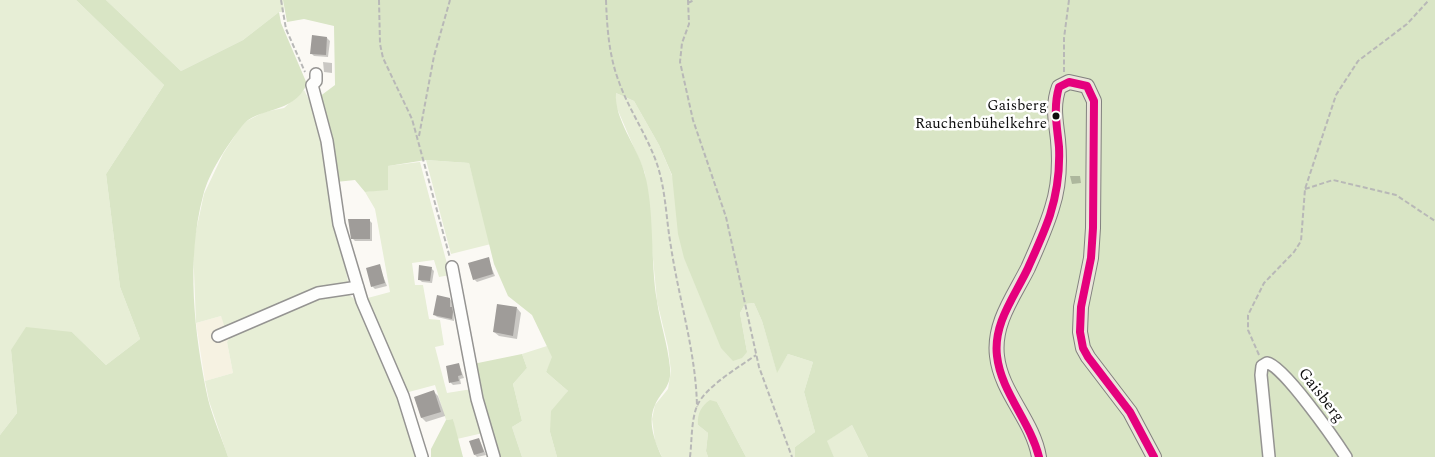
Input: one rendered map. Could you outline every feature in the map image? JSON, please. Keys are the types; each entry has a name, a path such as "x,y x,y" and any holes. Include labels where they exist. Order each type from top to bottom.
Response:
{"main road":[{"path":"1039,457 1029,424 999,368 997,335 1007,308 1038,246 1053,206 1057,182 1058,156 1054,104 1059,87 1076,82 1087,86 1094,101 1093,228 1090,258 1081,307 1080,332 1083,348 1099,375 1130,412 1154,457"}],"street":[{"path":"316,74 316,81 312,85 327,141 338,224 362,301 403,396 422,457"},
{"path":"452,267 477,399 494,457"},
{"path":"218,336 318,293 358,288"},
{"path":"1264,364 1262,382 1269,457"},
{"name":"Gaisberg","path":"1264,364 1272,364 1282,373 1346,457"}],"path":[{"path":"281,0 286,29 312,85"},
{"path":"379,0 380,44 383,58 410,113 419,139 452,267"},
{"path":"419,139 434,56 450,0"},
{"path":"606,0 607,31 618,82 652,151 662,182 670,246 693,352 697,381 697,407 690,457"},
{"path":"694,0 688,2 689,24 682,43 680,62 693,120 726,218 756,355 792,457"},
{"path":"1064,84 1064,38 1069,0"},
{"path":"1264,364 1249,333 1248,315 1264,283 1298,247 1302,236 1304,189 1336,95 1358,61 1407,24 1429,0"},
{"path":"1304,189 1333,180 1396,195 1435,221"},
{"path":"697,407 706,394 756,355"}],"shaded area":[{"path":"221,316 231,336 227,342 233,373 205,381 196,323"}],"green space":[{"path":"0,0 76,0 164,85 106,174 120,287 140,339 106,365 72,332 11,350 17,413 0,435"},
{"path":"76,0 106,0 181,71 243,40 279,12 281,23 307,84 301,94 293,101 256,116 242,126 214,169 203,196 198,220 193,271 196,323 208,399 228,457 0,457 0,435 17,413 11,350 26,327 72,332 106,365 140,339 120,287 106,174 164,85"},
{"path":"106,0 283,0 284,12 279,12 243,40 181,71"},
{"path":"283,0 1435,0 1435,457 868,457 852,425 827,441 834,457 795,457 795,447 815,432 804,392 813,362 788,354 777,373 762,321 754,303 745,304 740,313 747,352 742,358 733,361 721,348 684,258 678,234 672,175 659,145 634,101 616,93 616,103 622,123 644,171 650,202 655,285 670,368 668,384 657,400 652,418 655,438 662,457 557,457 550,432 551,411 568,391 546,372 552,357 532,315 508,296 494,264 469,163 426,160 388,166 388,190 365,192 355,180 336,182 319,97 335,85 334,26 304,19 287,22"},
{"path":"304,90 318,117 348,282 225,328 221,316 196,323 193,245 204,194 223,154 243,123 264,112 284,108"},
{"path":"616,93 634,101 659,145 747,352 740,313 745,304 754,303 762,321 777,372 788,354 813,362 804,392 815,432 795,447 795,457 746,457 717,402 698,425 708,433 706,451 708,457 662,457 655,441 652,419 655,405 668,389 671,371 668,347 657,301 645,173 616,106"},
{"path":"426,160 469,163 491,244 451,254"},
{"path":"420,162 450,275 439,277 434,260 412,263 415,285 423,285 429,319 440,320 444,345 435,347 447,393 472,389 483,433 457,439 453,419 446,420 435,385 405,393 364,299 390,292 375,209 365,192 388,189 387,166"},
{"path":"348,294 357,301 399,396 419,457 228,457 209,401 205,381 233,373 227,342 231,336 323,295"},
{"path":"547,346 553,357 546,372 568,391 550,432 557,457 522,457 512,427 522,421 513,384 527,368 522,354"},
{"path":"522,354 527,368 513,384 522,421 512,427 522,457 498,457 473,364"},
{"path":"710,400 717,402 746,457 708,457 706,451 708,433 698,425 698,417 704,405"},
{"path":"453,419 463,457 431,457 431,449 446,420"},
{"path":"852,425 868,457 834,457 826,441"}],"building":[{"path":"312,35 327,37 326,55 310,54"},
{"path":"348,219 370,219 370,239 351,239"},
{"path":"489,257 493,274 473,280 468,263"},
{"path":"380,264 385,283 371,287 366,268"},
{"path":"419,265 432,267 430,281 418,280"},
{"path":"437,295 450,298 450,307 452,307 453,312 452,319 433,315"},
{"path":"497,304 517,307 513,336 493,332"},
{"path":"459,363 462,375 458,376 459,381 449,383 446,366"},
{"path":"434,390 441,412 421,418 414,397"},
{"path":"479,438 484,452 474,455 469,441"}],"transit line":[{"path":"1039,457 1029,431 1004,382 997,356 997,344 998,332 1006,310 1034,255 1052,207 1058,181 1059,164 1056,102 1059,87 1069,82 1087,86 1094,101 1093,228 1091,258 1081,307 1080,332 1083,348 1130,412 1154,457"}],"place":[{"name":"Gaisberg Rauchenbühelkehre","path":"1056,116"}]}
